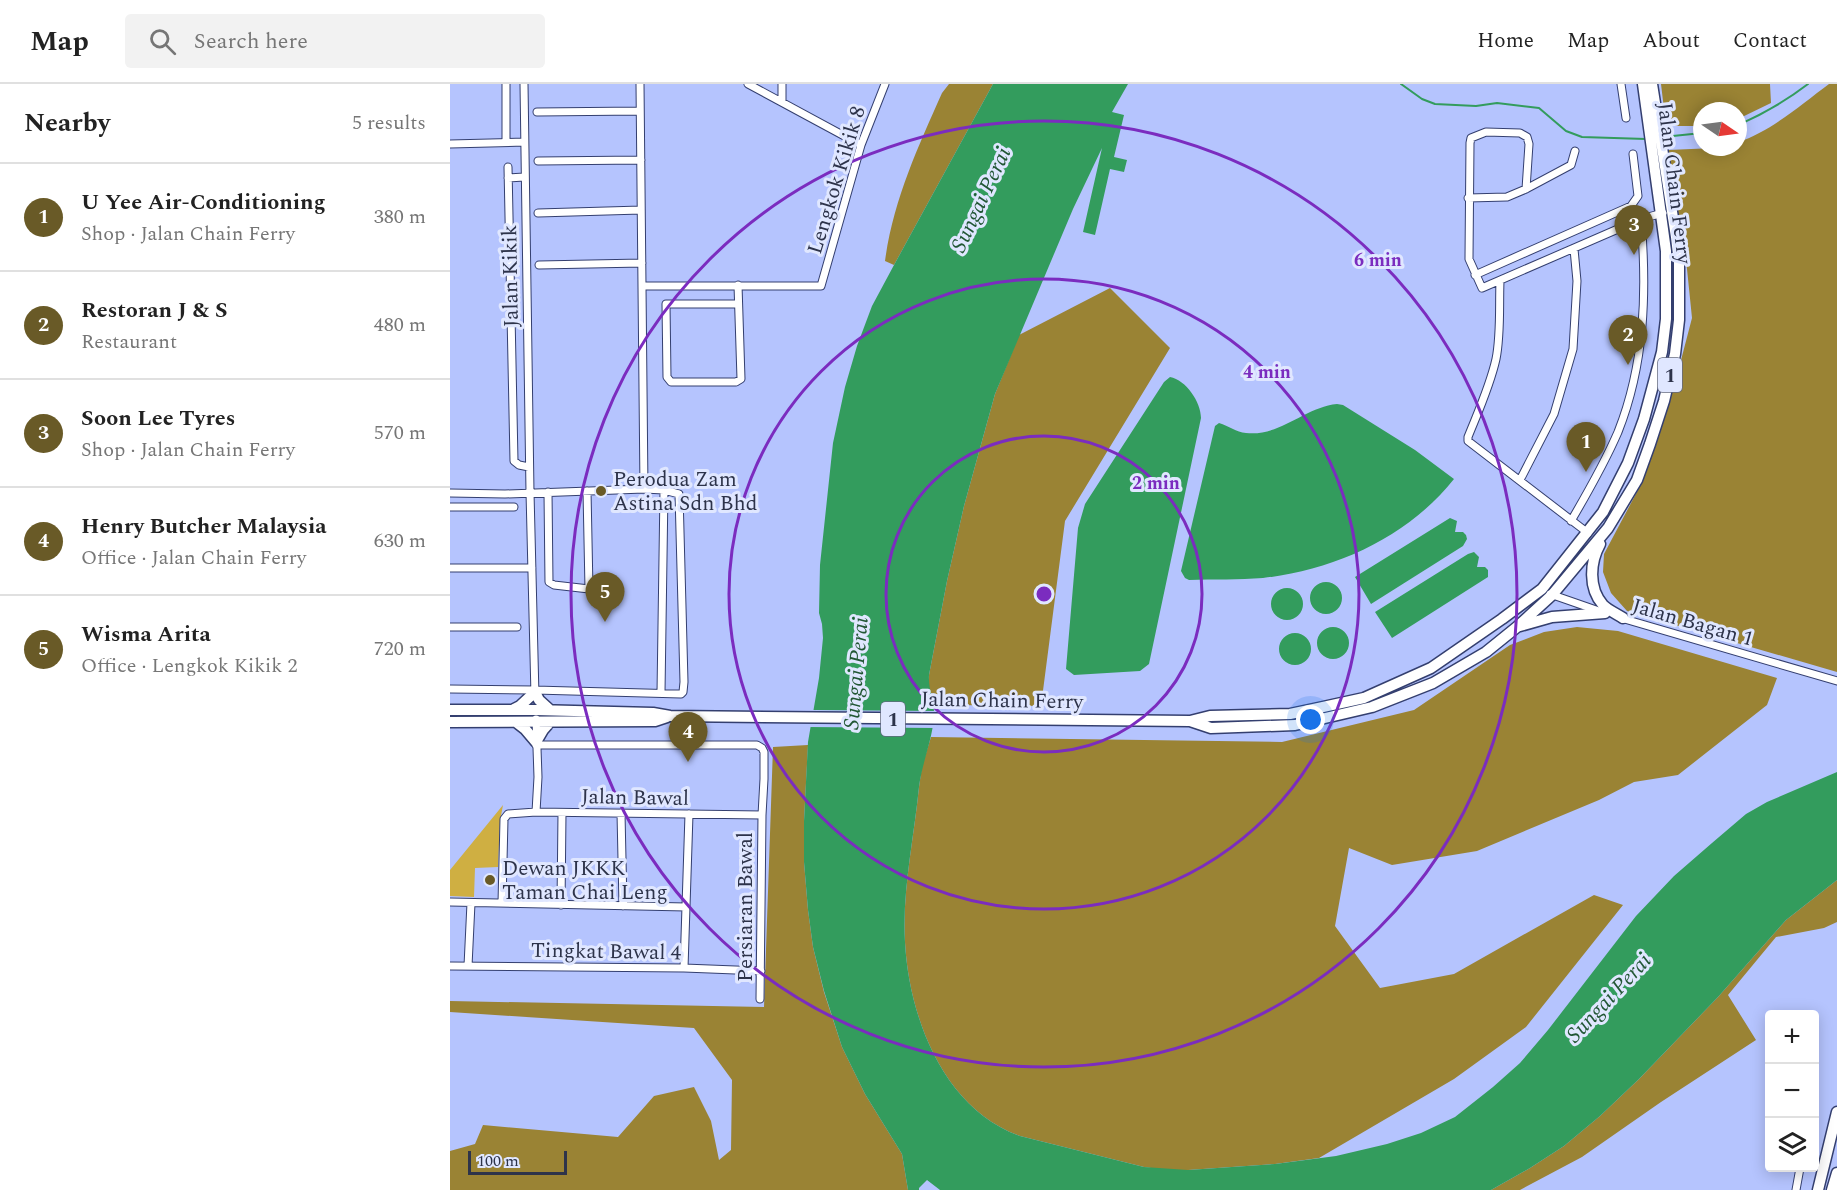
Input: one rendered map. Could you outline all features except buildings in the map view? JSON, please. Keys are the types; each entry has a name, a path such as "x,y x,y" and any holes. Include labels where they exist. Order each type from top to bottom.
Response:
{"highway":[{"name":"Jalan Chain Ferry","path":"1643,84 1653,119"},
{"name":"Jalan Chain Ferry","path":"1190,721 1211,728 1295,725 1372,707 1433,683 1486,652 1517,627 1608,528 1637,480 1664,401 1676,354 1679,271 1676,237 1672,211 1662,185 1653,119 1652,84"},
{"name":"Jalan Chain Ferry","path":"450,710 536,710 550,716 655,721 670,716 1190,721 1210,717 1290,714 1364,698 1431,668 1547,592 1608,504 1628,463 1644,419 1662,352 1667,303 1667,271 1659,214 1662,185"},
{"path":"1608,528 1594,555 1593,586 1603,606 1623,618"},
{"path":"1517,627 1552,617 1605,613"},
{"path":"512,710 520,706 535,691 550,716 536,744 525,729 516,722"},
{"name":"Jalan Chain Ferry","path":"450,722 536,722 550,716"},
{"path":"1818,1190 1836,1117"},
{"path":"1832,1190 1837,1173"}],"street":[{"path":"506,84 506,142"},
{"name":"Jalan Kikik","path":"524,84 530,492 538,777 536,812"},
{"path":"640,84 645,489"},
{"path":"748,84 861,145"},
{"path":"782,84 782,101"},
{"name":"Lengkok Kikik 8","path":"738,285 821,286 861,145 885,84"},
{"path":"1621,84 1626,118"},
{"path":"537,112 640,111"},
{"path":"1526,189 1529,144 1527,137 1520,133 1486,132 1471,138 1468,198 1469,259 1482,288 1641,219 1672,211"},
{"path":"450,144 524,142"},
{"path":"1468,198 1500,198 1526,189 1571,165 1575,151"},
{"path":"1475,275 1631,206 1638,196 1633,154"},
{"path":"538,161 640,160"},
{"name":"Jalan Kikik","path":"508,167 514,461 519,465 530,467"},
{"path":"508,178 524,177"},
{"path":"538,213 641,210"},
{"name":"Jalan Chain Ferry","path":"1571,521 1617,433 1629,399 1640,351 1644,304 1641,219"},
{"path":"1580,229 1586,243"},
{"path":"1520,480 1554,414 1573,349 1577,281 1574,249"},
{"path":"539,265 642,262"},
{"path":"1500,280 1496,358 1491,379 1468,441 1588,533"},
{"path":"642,286 738,285 741,379 736,382 671,382 667,377 666,304 738,304"},
{"path":"511,320 527,320"},
{"path":"450,493 505,494 645,489 664,490 680,495 684,682 681,694 450,689"},
{"path":"662,693 664,490"},
{"path":"548,492 549,582 554,585 590,590 587,491"},
{"path":"505,494 505,507"},
{"path":"450,507 514,507"},
{"path":"450,568 532,568"},
{"name":"Jalan Bagan 1","path":"1547,592 1605,613 1837,681"},
{"path":"450,627 517,627"},
{"path":"536,744 757,745 764,752 762,815"},
{"name":"Jalan Bawal","path":"502,903 504,819 508,814 536,812 762,815"},
{"path":"561,905 562,813"},
{"path":"621,813 623,906"},
{"path":"684,968 689,814"},
{"name":"Persiaran Bawal","path":"760,999 762,815"},
{"path":"450,902 686,907"},
{"path":"468,966 471,903"},
{"name":"Tingkat Bawal 4","path":"450,966 761,971"},
{"path":"1796,1190 1799,1172"}],"shaded area":[{"path":"949,84 993,84 894,265 885,261 900,196 924,134 942,93"},
{"path":"1661,84 1770,84 1771,103 1747,115 1747,102 1693,102 1693,126 1666,126"},
{"path":"1829,84 1837,84 1837,672 1627,611 1611,593 1603,572 1604,554 1639,488 1680,364 1692,318 1687,269 1668,150 1693,149 1693,156 1747,156 1747,138 1774,125"},
{"path":"1110,288 1170,348 1065,521 1041,706 954,705 956,697 930,693 929,675 964,506 995,394 1019,335"},
{"path":"1577,627 1618,631 1777,678 1767,705 1678,775 1634,782 1599,800 1477,851 1392,865 1349,848 1335,926 1380,988 1454,974 1594,895 1623,905 1526,1027 1454,1079 1319,1158 1275,1164 1165,1170 1144,1167 1020,1136 993,1123 971,1105 951,1083 923,1030 914,1001 905,942 905,903 909,864 922,766 931,737 1282,742 1414,710 1510,645 1544,632"},
{"path":"808,745 804,862 813,947 824,992 842,1047 865,1094 902,1154 908,1190 450,1190 450,1151 475,1144 483,1125 618,1137 654,1096 694,1087 711,1121 719,1160 731,1150 732,1080 694,1028 450,1012 450,1001 764,1007 773,747"},
{"path":"503,805 498,867 475,868 474,897 450,896 450,870"},
{"path":"1837,880 1837,922 1824,928 1776,937 1728,995 1756,1040 1582,1157 1520,1190 1491,1190 1564,1146 1600,1116 1718,997 1786,920"}],"water":[{"name":"Sungai Perai","path":"993,84 1128,84 1112,112 1124,115 1114,157 1127,160 1124,172 1110,169 1095,235 1083,232 1102,148 1073,209 995,394 964,506 929,675 934,717 920,778 905,903 908,971 923,1030 935,1057 951,1083 971,1105 993,1123 1020,1136 1144,1167 1188,1170 1275,1164 1336,1156 1421,1133 1455,1117 1520,1063 1636,916 1674,876 1712,843 1746,814 1767,802 1837,772 1837,880 1786,920 1718,997 1600,1116 1564,1146 1491,1190 940,1190 927,1180 919,1190 908,1190 902,1154 865,1094 842,1047 813,947 804,862 808,742 823,638 819,613 820,565 833,443 845,387 872,306"},
{"path":"1170,377 1182,382 1192,393 1201,418 1149,664 1140,671 1074,675 1066,669 1078,528 1085,504 1164,382"},
{"path":"1337,404 1343,405 1415,450 1454,479 1436,500 1415,518 1392,534 1343,558 1290,574 1263,578 1189,580 1185,578 1181,571 1215,426 1219,423 1246,433 1270,431 1314,410"},
{"path":"1450,518 1457,521 1455,532 1463,532 1466,535 1467,539 1463,546 1371,604 1355,577"},
{"path":"1474,552 1479,557 1477,567 1485,567 1488,570 1488,577 1392,638 1375,612"},
{"path":"1326,582 1337,587 1342,598 1337,609 1326,614 1315,609 1310,598 1315,587"},
{"path":"1287,588 1298,593 1303,604 1298,615 1287,620 1276,615 1271,604 1276,593"},
{"path":"1333,627 1345,631 1349,643 1345,655 1333,659 1321,655 1317,643 1321,631"},
{"path":"1295,633 1306,638 1311,649 1306,660 1295,665 1284,660 1279,649 1284,638"}],"pier":[{"path":"811,710 937,711 936,728 807,727"}],"waterway":[{"path":"1401,84 1422,99 1435,104 1476,106 1497,103 1539,108 1566,131 1582,137 1646,139"},
{"path":"1747,120 1774,107 1808,84"},
{"path":"1663,137 1693,134"}],"place":[{"name":"Soon Lee Tyres","path":"1634,255"},
{"name":"Restoran J & S","path":"1628,365"},
{"name":"U Yee Air-Conditioning","path":"1586,472"},
{"name":"Perodua Zam Astina Sdn Bhd","path":"601,491"},
{"name":"Wisma Arita","path":"605,622"},
{"name":"Henry Butcher Malaysia","path":"688,762"},
{"name":"Dewan JKKK Taman Chai Leng","path":"490,880"}]}
